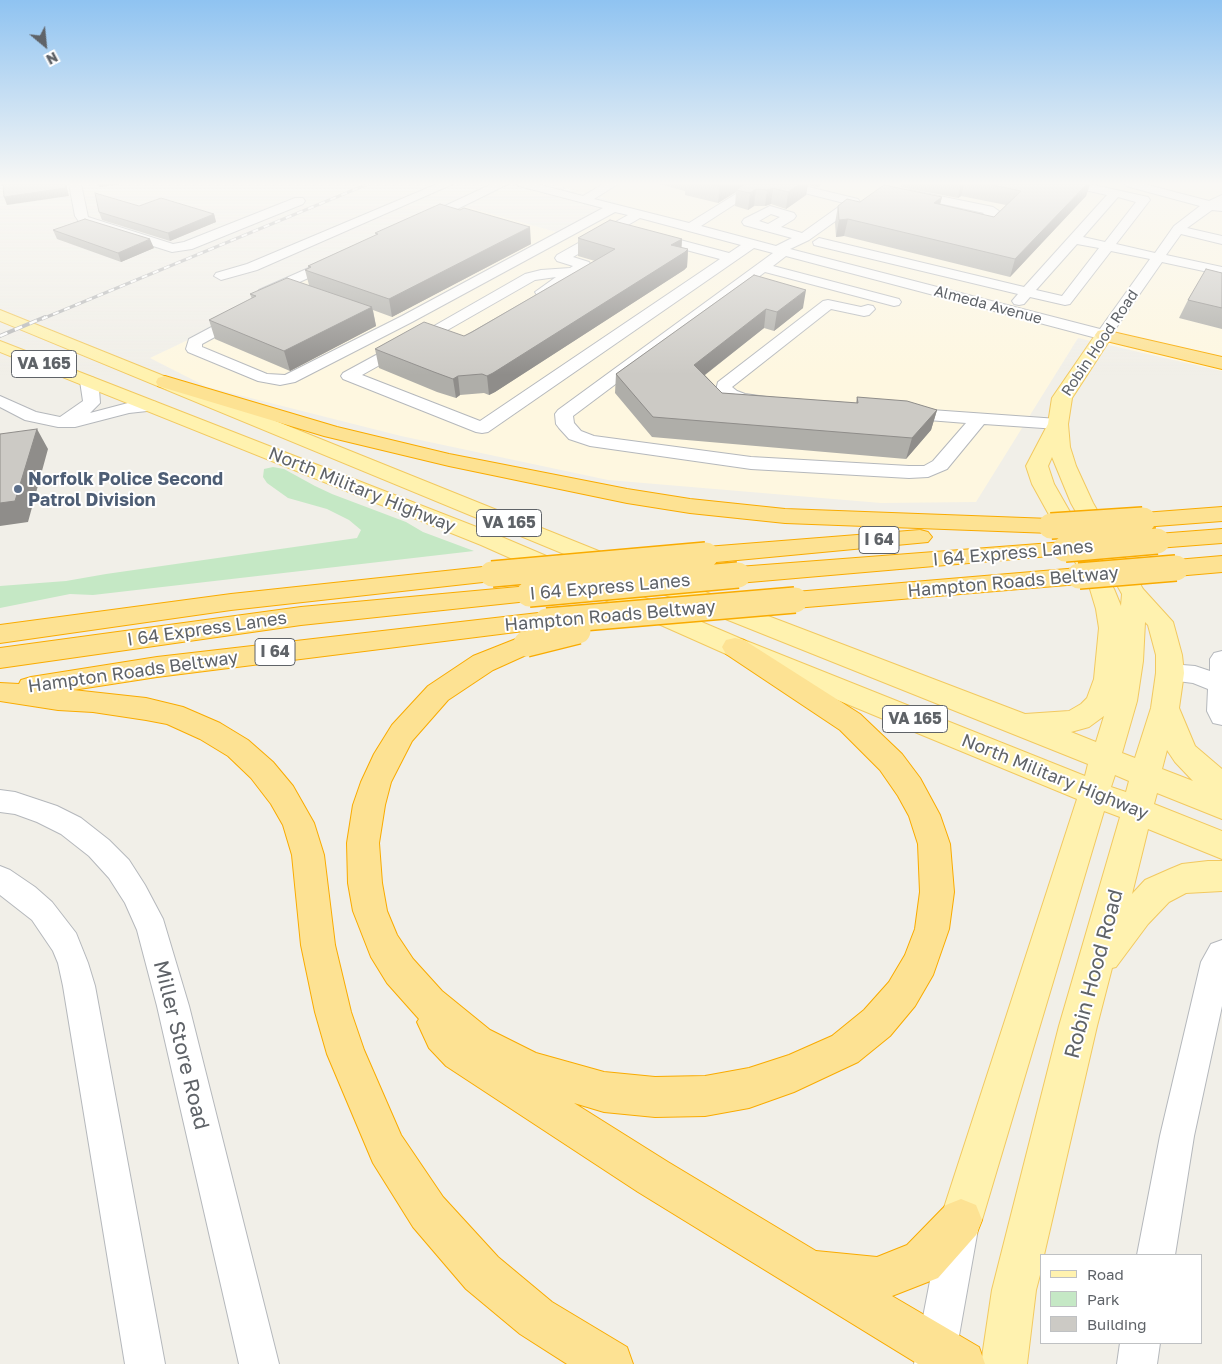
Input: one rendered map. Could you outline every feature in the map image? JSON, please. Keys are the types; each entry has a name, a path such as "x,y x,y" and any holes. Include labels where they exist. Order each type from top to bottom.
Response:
{"highway":[{"path":"1104,335 1222,363"},
{"path":"165,382 331,432 449,460 627,496 690,506 785,516 1051,526"},
{"name":"I 64","path":"0,634 231,602 492,574 1051,526 1222,514"},
{"name":"I 64 Express Lanes","path":"0,658 301,616 738,575 1222,536"},
{"name":"Hampton Roads Beltway","path":"2,692 157,667 332,645 537,633 568,633 688,609 1222,564"},
{"path":"537,633 458,678 421,710 402,733 389,754 376,782 369,805 363,843 365,883 370,910 383,944 400,971 429,1004 477,1042 528,1069 556,1079 604,1092 655,1097 706,1096 749,1088 794,1073 845,1049 876,1023 902,994 920,963 929,938 937,892 934,844 924,816 909,788 891,762 850,722 735,647"},
{"path":"2,692 146,709 173,715 210,731 238,748 262,770 282,795 298,823 308,855 318,945 333,1012 346,1054 387,1149 428,1212 482,1273 536,1318 610,1364"},
{"path":"429,1004 442,1035 459,1053 653,1177 809,1272 944,1359"},
{"path":"809,1272 877,1279 922,1262 961,1220"}],"main road":[{"name":"North Military Highway","path":"0,315 607,563 1020,724 1222,806"},
{"name":"Robin Hood Road","path":"1004,1364 1014,1290 1078,1026 1166,708 1170,673 1169,655 1160,622 1134,594 1072,484 1063,460 1058,424 1062,398 1104,335"},
{"name":"North Military Highway","path":"0,346 489,540 735,647 1222,845"},
{"path":"1020,724 1050,725 1079,719 1091,712 1098,704 1108,679 1112,628 1109,609 1102,589 1043,484 1037,466 1058,424"},
{"path":"961,1220 1127,684 1134,594"},
{"path":"1166,708 1179,745 1185,754 1205,774 1222,785"},
{"path":"1095,966 1136,913 1157,891 1182,879 1222,876"}],"street":[{"path":"221,276 252,267 298,248"},
{"path":"352,253 262,294 241,318 194,342 194,349 264,378 280,380 297,376 539,248"},
{"path":"524,315 555,296 542,292 584,265 562,258 580,248"},
{"path":"693,248 731,258"},
{"path":"450,340 432,333 426,333 349,376 482,428 746,248"},
{"name":"Almeda Avenue","path":"766,248 1104,335"},
{"path":"786,248 564,414 564,424 575,435 599,443 752,464 909,472 928,471 940,465 978,420"},
{"path":"805,257 816,248"},
{"path":"843,248 1066,301 1109,248"},
{"path":"1011,311 1066,248"},
{"path":"1117,248 1222,271"},
{"name":"Robin Hood Road","path":"1104,335 1165,248"},
{"path":"1181,262 1198,276 1222,281"},
{"path":"762,267 874,304 894,302 906,284"},
{"path":"432,333 521,282 540,274 573,272"},
{"path":"744,280 763,286"},
{"path":"810,298 864,312 906,284"},
{"path":"282,285 299,291"},
{"path":"775,402 742,399 724,390 724,385 828,304"},
{"path":"377,319 394,325"},
{"path":"58,422 77,415 91,404 92,397 88,382"},
{"path":"0,401 31,416 58,422 75,422 128,408 150,406"},
{"path":"891,412 978,420 1058,424"},
{"path":"1222,659 1219,711 1222,716"},
{"path":"1170,673 1195,675 1221,685"},
{"name":"Miller Store Road","path":"0,801 15,803 47,814 71,826 99,848 119,869 136,894 148,920 173,1006 259,1364"},
{"path":"0,879 25,896 42,911 65,943 73,963 145,1364"},
{"path":"1156,1254 1177,1136 1216,962 1222,954"},
{"path":"944,1359 961,1220"},
{"path":"1136,1364 1140,1344"}],"shaded area":[{"path":"358,248 1222,248 1222,371 1078,338 976,502 881,503 608,480 401,436 207,387 150,358 228,321 264,290"}],"green space":[{"path":"273,467 284,469 332,494 406,522 423,532 474,551 93,595 70,594 0,608 0,586 66,581 357,538 361,530 349,520 327,509 288,498 267,483 263,477 264,469"}],"building":[{"path":"103,248 130,248 118,253"},
{"path":"348,248 490,248 389,299 305,270 311,267 308,266"},
{"path":"610,248 688,249 487,376 482,374 458,376 453,379 375,349 424,322 464,336 615,249"},
{"path":"968,248 1026,248 1015,259"},
{"path":"1206,269 1222,273 1222,308 1188,300"},
{"path":"754,275 806,290 777,312 766,309 694,365 722,393 858,403 857,397 907,401 937,410 912,438 653,417 616,374"},
{"path":"287,278 372,307 284,351 209,320 256,296 250,294"},
{"path":"37,429 15,501 0,503 0,434"}],"railway":[{"path":"42,319 214,248"},
{"path":"0,336 45,317"}],"place":[{"name":"Norfolk Police Second Patrol Division","path":"18,489"}]}
